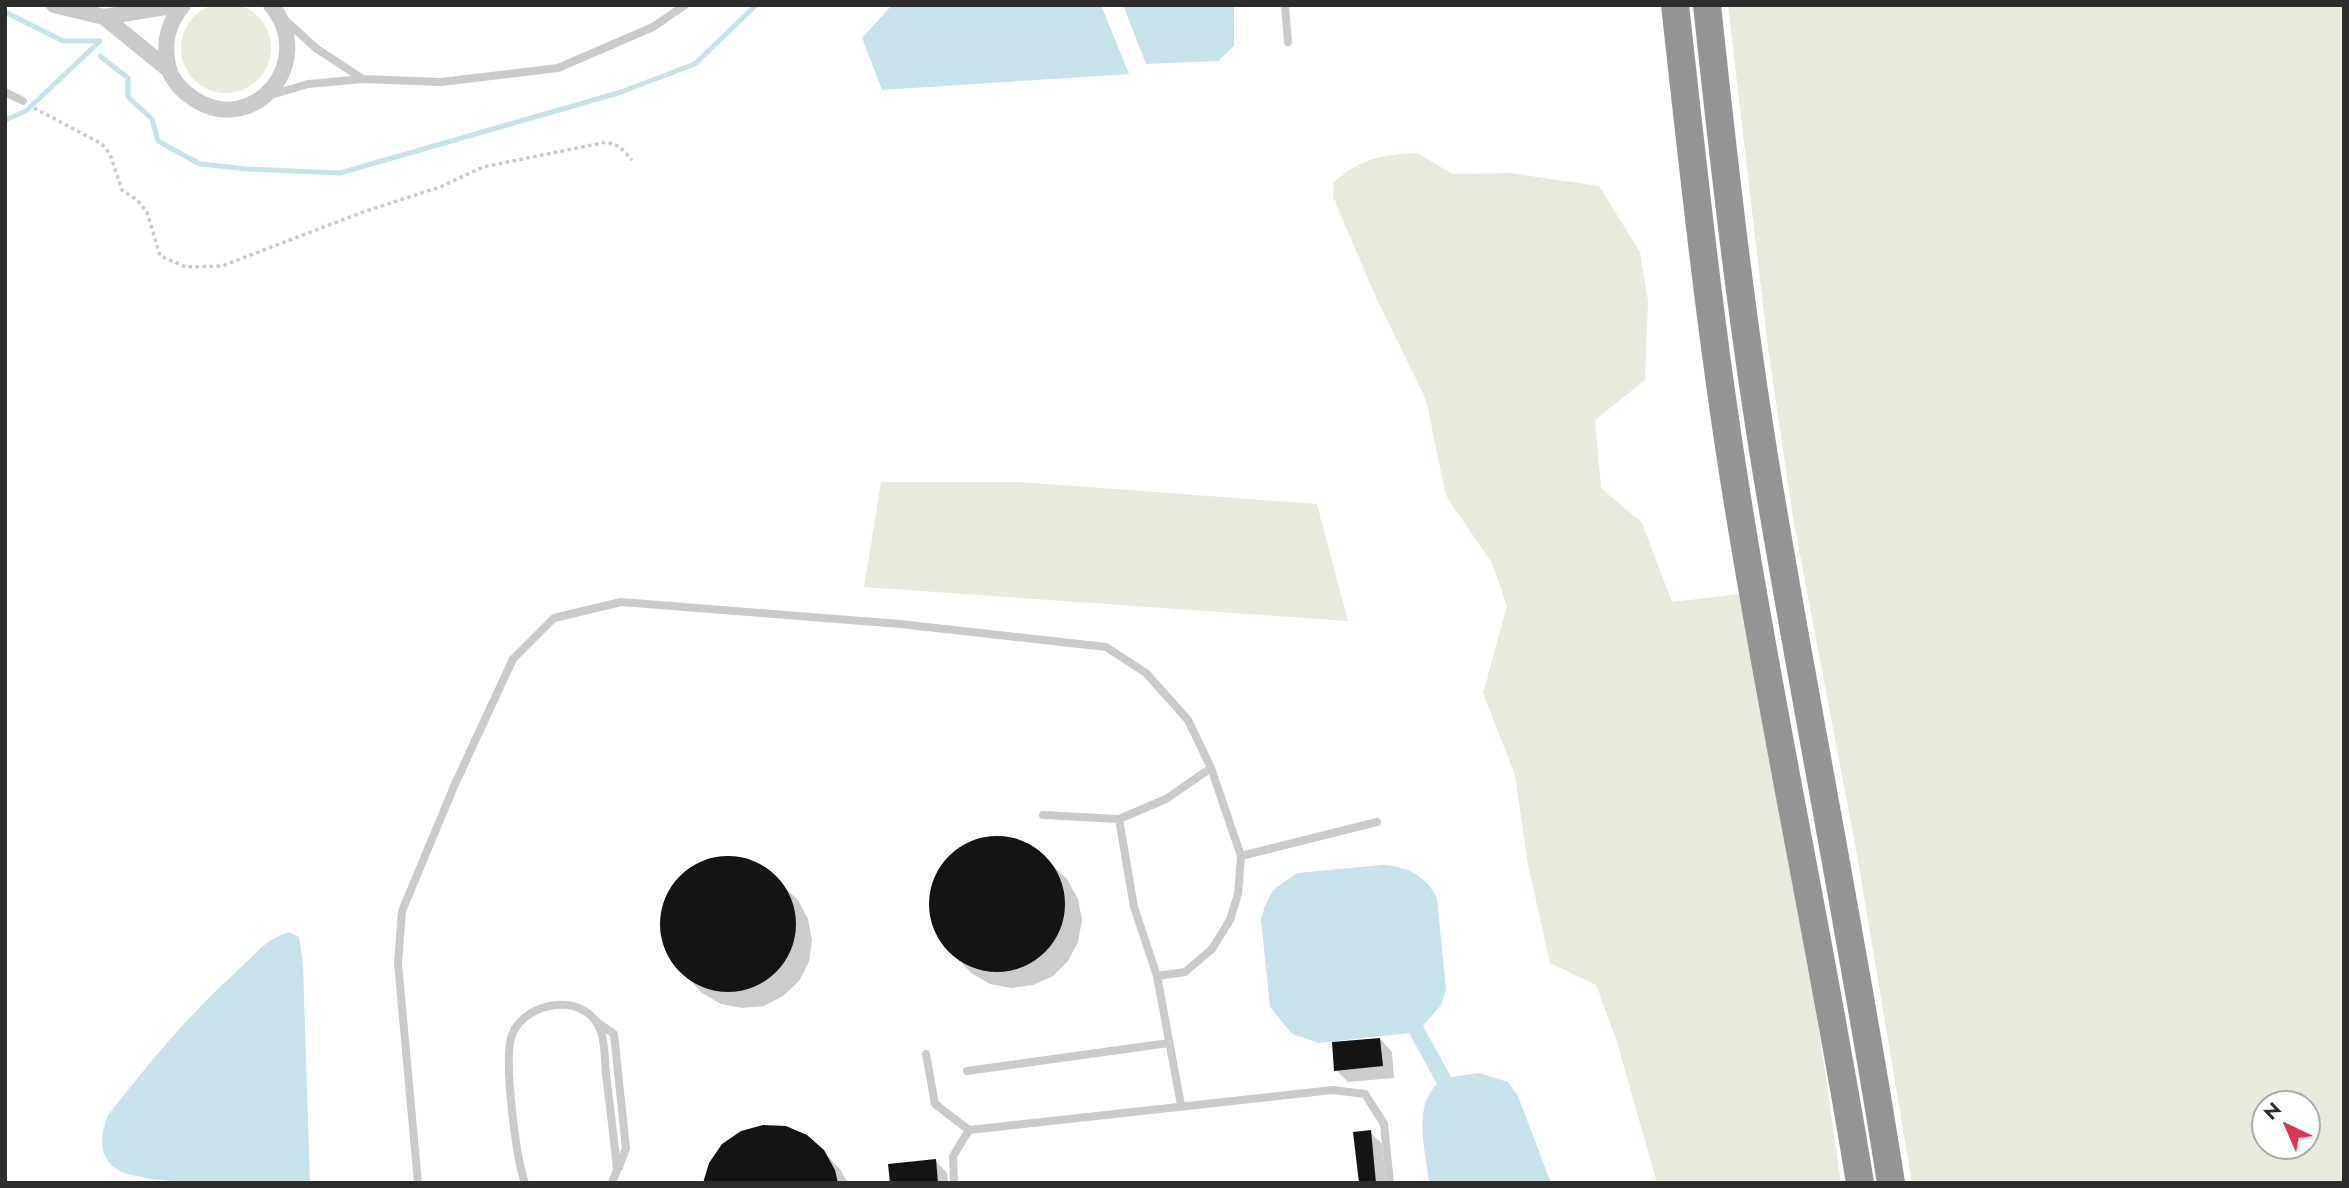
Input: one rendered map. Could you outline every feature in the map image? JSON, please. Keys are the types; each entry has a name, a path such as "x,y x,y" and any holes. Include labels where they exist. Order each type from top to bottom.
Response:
{"highway":[{"path":"1675,5 1698,215 1740,517 1829,995 1860,1183"},
{"path":"1707,5 1729,212 1773,508 1862,999 1891,1183"}],"street":[{"path":"54,5 104,17 180,5"},
{"path":"169,70 165,48 167,32 180,5"},
{"path":"104,17 169,70 186,94 202,104 226,109 247,106 264,97 280,79 287,64 287,32 275,10"}],"lane":[{"path":"264,97 308,83 363,79 441,82 558,68 653,27 685,5"},
{"path":"1285,5 1288,41"},
{"path":"275,10 317,49 363,79"},
{"path":"5,92 23,101"},
{"path":"418,1183 398,963 402,911 455,784 513,659 554,618 621,602 901,624 1106,647 1146,673 1188,720 1211,768 1241,856 1238,894 1230,920 1212,949 1185,972 1157,976"},
{"path":"1043,815 1119,819 1166,799 1211,768"},
{"path":"1119,819 1134,907 1157,976 1181,1105"},
{"path":"1241,856 1377,822"},
{"path":"525,1183 520,1171 508,1057 513,1032 526,1016 544,1007 565,1005 589,1016 601,1032 617,1170 612,1183"},
{"path":"967,1071 1169,1043"},
{"path":"926,1054 935,1104 969,1130 1333,1090 1365,1094 1384,1124 1391,1183"},
{"path":"954,1183 953,1156 969,1130"}],"path":[{"path":"37,110 102,144 110,154 122,190 137,200 147,212 160,256 187,267 222,267 363,212 440,187 483,167 607,142 620,147 632,160"}],"green space":[{"path":"226,3 243,7 258,16 267,31 271,48 267,65 258,80 243,89 226,93 209,89 194,80 185,65 181,48 185,31 194,16 209,7"},
{"path":"1728,5 2344,5 2344,1183 1912,1183 1857,855 1793,518 1768,348"},
{"path":"1417,153 1453,174 1510,173 1599,186 1640,252 1648,301 1645,380 1595,420 1601,488 1642,523 1672,602 1739,594 1812,983 1841,1183 1657,1183 1617,1042 1596,985 1550,963 1528,865 1515,775 1483,693 1507,606 1492,563 1446,496 1426,400 1375,295 1333,197 1334,182 1353,168 1372,159"},
{"path":"881,482 1020,482 1317,504 1348,621 864,587"}],"water":[{"path":"892,5 1101,5 1129,74 882,90 862,38"},
{"path":"1123,5 1234,5 1234,46 1218,61 1146,64"},
{"path":"1383,865 1400,867 1415,874 1433,890 1437,898 1446,989 1441,1005 1423,1026 1451,1077 1479,1073 1508,1082 1518,1096 1551,1183 1429,1182 1422,1130 1423,1117 1429,1094 1437,1084 1409,1033 1319,1043 1292,1034 1270,1007 1261,920 1273,890 1297,873"},
{"path":"289,932 299,937 303,964 310,1183 180,1182 132,1175 116,1169 103,1150 108,1115 186,1021 261,948"}],"building":[{"path":"997,836 1023,841 1045,856 1060,878 1065,904 1060,930 1045,952 1023,967 997,972 971,967 949,952 934,930 929,904 934,878 949,856 971,841"},
{"path":"728,856 754,861 776,876 791,898 796,924 791,950 776,972 754,987 728,992 702,987 680,972 665,950 660,924 665,898 680,876 702,861"},
{"path":"1380,1038 1383,1066 1334,1071 1332,1042"},
{"path":"763,1125 786,1126 807,1135 824,1150 835,1170 838,1183 703,1183 709,1163 722,1144 741,1131"},
{"path":"1371,1130 1376,1183 1359,1183 1353,1132"},
{"path":"936,1159 938,1183 890,1183 888,1164"}],"waterway":[{"path":"100,56 128,78 128,97 152,119 158,141 200,164 340,173 618,93 695,64 756,5"},
{"path":"5,12 63,41 100,41"},
{"path":"5,120 26,111 100,41"}]}
